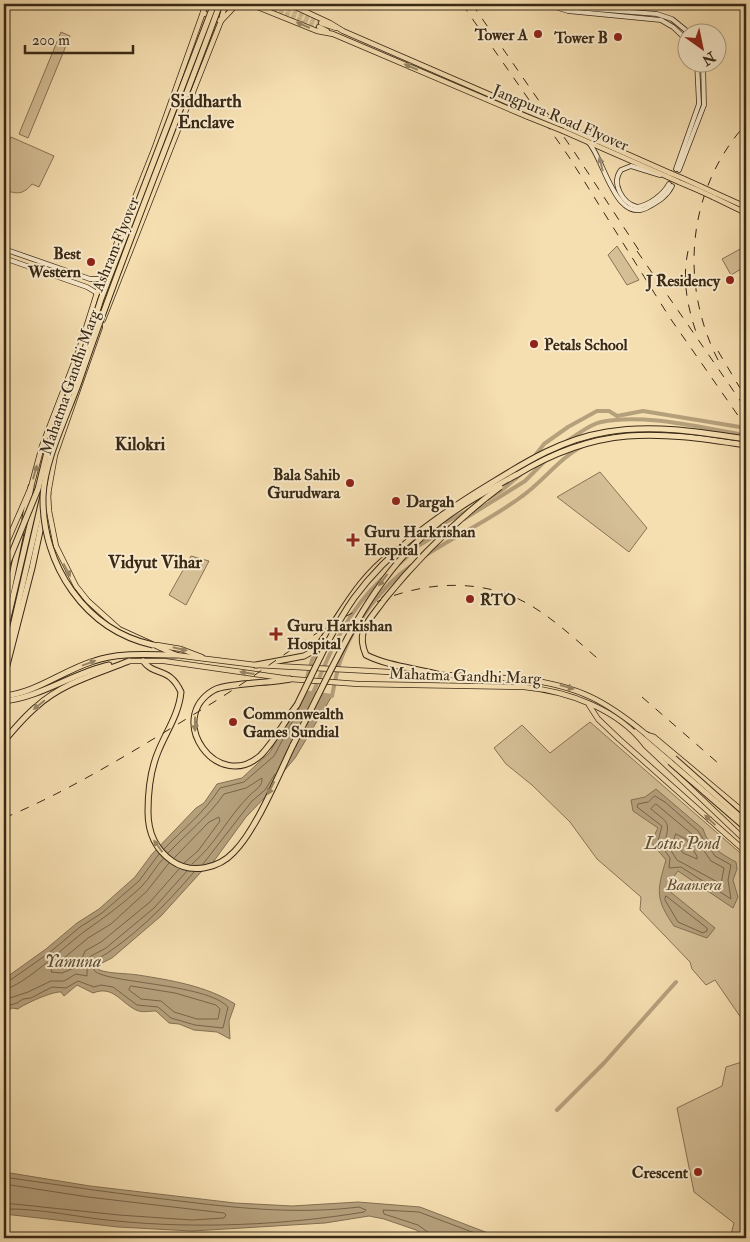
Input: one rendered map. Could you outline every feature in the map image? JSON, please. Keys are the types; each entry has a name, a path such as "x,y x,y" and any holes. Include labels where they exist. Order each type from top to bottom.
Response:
{"highway":[{"name":"Ashram Flyover","path":"38,489 47,452 76,376 101,299 214,4"},
{"name":"Ashram Flyover","path":"45,495 52,453 107,298 142,212 220,4"},
{"path":"256,665 304,656 315,650 359,583 373,567 448,510 547,451 578,438 606,432 646,428 746,439"},
{"path":"143,661 149,668 167,673 176,681 181,692 180,700 158,753 151,776 148,814 149,830 153,841 174,862 194,868 210,867 225,860 235,851 251,827 353,627 387,574 422,537 448,516 516,475 574,446 612,436 661,435 746,445"},
{"path":"444,676 420,668 379,662 366,655 360,641 361,632 415,562 454,524 516,475"},
{"path":"4,614 31,487"},
{"path":"4,572 38,489"},
{"path":"4,636 38,489"},
{"path":"45,495 48,541 70,588 89,612 106,626 135,641 153,645"},
{"path":"4,663 45,495"},
{"path":"4,677 32,568 45,495"},
{"path":"293,680 266,684 220,686 200,704 195,717 198,743 206,753 229,765 242,764 260,755 297,704 350,605 365,584 403,545"},
{"path":"4,696 29,692 74,668 109,657 176,655"},
{"path":"4,701 95,668 129,661"},
{"path":"4,740 37,706 53,694 79,680 129,661"},
{"path":"635,732 672,760 746,822"},
{"path":"647,735 746,828"}],"main road":[{"name":"Mahatma Gandhi Marg","path":"4,550 31,487 42,446 70,373 97,293 129,214 196,34 205,4"},
{"name":"Mahatma Gandhi Marg","path":"45,495 55,455 101,326 144,220 225,4"},
{"path":"203,12 220,21 237,4"},
{"path":"250,4 317,31 333,34"},
{"path":"289,4 330,23 342,31"},
{"path":"546,4 568,11 661,20 678,32"},
{"path":"559,4 569,7 657,14 672,19 678,24"},
{"path":"333,34 320,25 342,31"},
{"name":"Jangpura Road Flyover","path":"342,31 746,207"},
{"path":"196,34 213,40"},
{"name":"Jangpura Road Flyover","path":"333,34 588,142 746,213"},
{"path":"697,72 699,104 677,169 704,105 703,72"},
{"path":"588,142 598,153 602,171 629,209 637,209 645,205 659,196 670,185"},
{"path":"637,209 627,201 618,189 616,178 621,170 631,166 662,175"},
{"path":"129,214 144,220"},
{"path":"4,249 90,279 103,279"},
{"path":"4,258 87,287 97,293"},
{"path":"70,373 84,378"},
{"name":"Mahatma Gandhi Marg","path":"153,645 176,655 256,665 523,679 548,682 573,689 611,706 647,735 658,740 746,815"},
{"path":"153,645 181,648 205,659"},
{"name":"Mahatma Gandhi Marg","path":"129,661 164,661 293,680 358,684 524,687 549,690 587,702 635,732 645,745 746,840"},
{"path":"587,702 598,718 619,739 746,852"},
{"path":"734,830 746,815"}],"green space":[{"path":"61,32 70,36 28,138 19,134"},
{"path":"11,137 54,156 39,187 32,184 20,193 4,190 4,141 9,141"},
{"path":"617,246 639,280 627,285 608,255"},
{"path":"742,248 746,256 746,266 731,275 722,259"},
{"path":"600,472 647,528 629,552 557,497"},
{"path":"191,556 209,561 186,605 169,595"},
{"name":"Baansera","path":"590,722 746,858 746,1025 715,980 706,985 692,969 690,962 640,910 641,897 597,859 570,822 532,785 506,764 494,748 522,725 550,753"},
{"path":"746,1056 746,1238 730,1238 734,1223 694,1192 677,1108 722,1086 726,1067 745,1061"}],"water":[{"name":"Yamuna","path":"303,692 332,696 295,758 274,783 269,793 246,817 211,865 201,872 161,916 112,958 98,965 99,970 138,975 200,988 235,1004 229,1021 230,1039 217,1032 194,1030 179,1024 169,1023 156,1011 138,1011 111,993 100,991 93,993 77,985 64,996 61,992 57,992 32,1001 18,1009 12,1008 4,1013 4,979 46,949 77,923 99,909 135,877 152,854 196,808 204,803 217,784 242,778 270,752"},
{"name":"Lotus Pond","path":"656,789 703,829 708,840 716,849 736,862 737,869 733,880 738,897 733,908 678,871 669,883 668,890 715,928 707,938 674,926 663,909 660,887 666,860 651,842 658,828 633,811 631,800 645,797"},
{"path":"4,1172 90,1186 235,1203 292,1206 358,1202 420,1207 501,1238 429,1238 416,1230 369,1216 325,1223 192,1231 118,1227 4,1214"}],"waterway":[{"path":"488,499 520,475 544,444 568,427 597,411 609,411 617,416 643,411 746,428"},
{"path":"567,441 597,423 636,419 673,422 746,435"},
{"path":"621,435 636,431"},
{"path":"695,434 725,440"},
{"path":"423,557 509,505 529,491 566,457 583,446"},
{"path":"464,519 525,481 547,459"},
{"path":"433,529 469,510"},
{"path":"400,563 418,546 449,527"},
{"path":"303,692 332,696 341,659 355,629 380,594 411,566"},
{"path":"313,693 341,632 359,604 382,579"},
{"path":"306,681 312,660 327,639"},
{"path":"557,1110 604,1063 676,982"}],"tunnel":[{"path":"261,4 319,27"},
{"path":"275,4 321,23"}],"railway":[{"path":"462,4 569,157 670,318 746,427"},
{"path":"472,4 575,153 642,255"},
{"path":"718,360 706,330 698,300 694,269 695,238 701,207 711,177 726,150 746,124"},
{"path":"637,251 746,409"},
{"path":"688,251 685,272 686,292 696,332"},
{"path":"718,351 740,388"},
{"path":"4,818 69,787 132,752 240,685 316,633 374,603 404,592 436,586 468,586 501,592 529,604 542,613 603,663"},
{"path":"642,697 718,763"}],"place":[{"name":"Tower A","path":"538,34"},
{"name":"Tower B","path":"618,37"},
{"name":"Best Western","path":"91,262"},
{"name":"J Residency","path":"730,280"},
{"name":"Petals School","path":"534,344"},
{"name":"Bala Sahib Gurudwara","path":"350,483"},
{"name":"Dargah","path":"396,501"},
{"name":"Guru Harkrishan Hospital","path":"353,540"},
{"name":"RTO","path":"470,599"},
{"name":"Guru Harkishan Hospital","path":"276,634"},
{"name":"Commonwealth Games Sundial","path":"233,722"},
{"name":"Crescent","path":"698,1172"}],"district":[{"name":"Siddharth Enclave","path":"206,111"},
{"name":"Kilokri","path":"140,444"},
{"name":"Vidyut Vihar","path":"155,562"}]}
